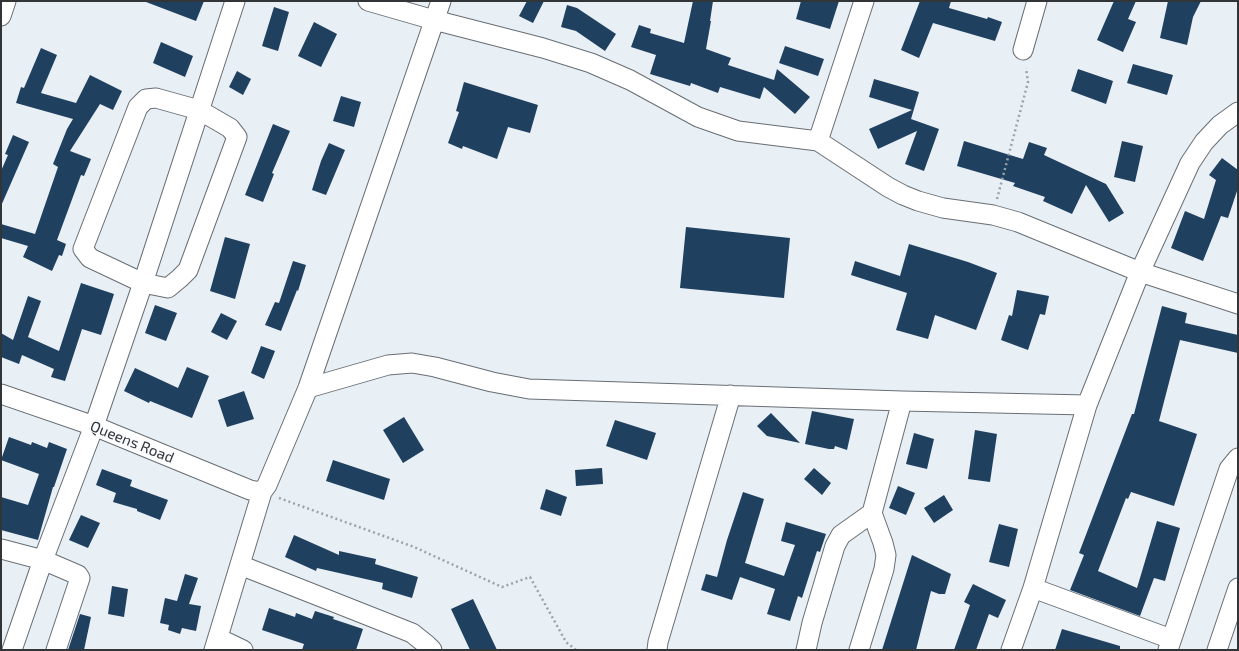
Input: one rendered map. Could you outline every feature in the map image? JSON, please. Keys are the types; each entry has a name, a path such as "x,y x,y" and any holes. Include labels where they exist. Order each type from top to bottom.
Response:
{"street":[{"path":"1,16 6,1"},
{"path":"12,650 43,560 94,426 143,283 235,1"},
{"path":"368,1 542,48 591,63 630,80 698,117 738,130 818,142 903,195 943,208 993,215 1018,222 1140,272 1238,304"},
{"path":"244,650 216,644 262,492 267,484 308,388 441,1"},
{"path":"818,142 864,1"},
{"path":"1023,50 1037,1"},
{"path":"156,98 199,110 230,128 237,137 188,270 168,288 143,283 90,258 83,249 138,107 146,99 156,98"},
{"path":"1011,650 1033,588 1087,405 1140,272 1190,163 1204,142 1220,124 1238,112"},
{"path":"308,388 388,365 412,363 528,389 902,401 1087,405"},
{"name":"Queens Road","path":"1,394 94,426 250,490 262,492"},
{"path":"656,650 731,395"},
{"path":"859,650 884,570 886,555 872,513 902,401"},
{"path":"1033,588 1169,644 1229,469 1238,458"},
{"path":"806,650 812,623 835,546 841,535 872,513"},
{"path":"1,549 43,560 75,572 80,578 56,650"},
{"path":"240,565 412,633 432,650"},
{"path":"1217,650 1238,588"}],"path":[{"path":"993,215 1028,82 1023,50"},
{"path":"262,492 414,547 502,587 530,577 566,642 576,650"}],"building":[{"path":"146,1 204,1 196,21"},
{"path":"527,1 544,1 533,23 519,16"},
{"path":"693,1 713,1 706,49 731,58 728,65 774,80 777,69 810,97 795,114 764,87 760,99 720,87 718,93 691,83 690,86 650,74 656,55 631,47 639,25 651,29 650,33 684,43"},
{"path":"801,1 839,1 830,29 796,19"},
{"path":"920,1 951,1 949,8 987,19 988,17 1002,22 995,41 933,23 919,58 901,50"},
{"path":"1114,1 1136,1 1128,19 1136,22 1123,52 1097,40"},
{"path":"1168,1 1201,1 1193,17 1187,45 1160,38"},
{"path":"567,5 577,8 616,34 605,51 576,31 561,27"},
{"path":"274,7 289,12 278,51 262,46"},
{"path":"314,22 337,34 321,67 298,56"},
{"path":"161,42 193,56 185,77 153,63"},
{"path":"785,46 824,59 818,76 779,63"},
{"path":"41,48 57,55 41,93 76,103 90,75 122,91 113,110 100,104 70,151 91,159 84,176 81,175 57,240 66,244 62,256 59,255 52,271 23,257 28,246 1,238 1,224 35,234 58,167 53,164 67,129 73,119 16,103 21,87 24,88"},
{"path":"1133,64 1173,75 1167,95 1127,83"},
{"path":"1078,69 1113,81 1106,104 1071,91"},
{"path":"237,71 251,79 243,95 229,87"},
{"path":"874,79 919,92 911,119 939,129 924,171 905,164 917,131 878,149 869,129 912,110 869,97"},
{"path":"464,82 538,105 530,133 508,127 497,159 463,146 462,149 448,143 459,112 456,111"},
{"path":"341,96 361,102 354,127 333,121"},
{"path":"273,124 290,131 272,173 274,174 263,202 245,195"},
{"path":"13,135 29,142 1,206 1,171 8,155 5,154"},
{"path":"964,141 1023,159 1029,142 1047,148 1044,155 1106,184 1124,213 1109,222 1086,185 1072,214 1043,201 1045,197 1013,186 1015,183 957,166"},
{"path":"1122,141 1143,146 1135,182 1114,177"},
{"path":"329,143 345,150 326,195 312,190 321,161"},
{"path":"1222,158 1238,170 1238,188 1228,218 1221,216 1203,261 1171,248 1185,211 1204,219 1216,180 1209,175"},
{"path":"686,227 790,238 784,298 680,288"},
{"path":"225,237 250,244 235,299 210,291"},
{"path":"909,244 968,262 997,273 976,330 935,315 928,339 896,330 907,293 851,275 855,261 900,276"},
{"path":"293,261 306,265 298,291 297,290 281,331 265,325 275,302 279,303"},
{"path":"81,283 114,294 101,335 82,329 65,381 51,377 54,369 22,355 19,364 1,357 1,333 13,340 28,296 41,301 28,337 59,351"},
{"path":"1017,290 1049,296 1045,315 1040,314 1028,350 1001,340 1009,315 1012,316"},
{"path":"155,305 177,313 166,341 145,333"},
{"path":"1162,306 1187,313 1185,323 1238,335 1238,353 1180,340 1159,421 1197,434 1174,506 1131,492 1128,499 1126,498 1098,571 1137,588 1157,521 1180,528 1165,581 1154,578 1140,616 1070,590 1084,555 1079,553 1132,414 1134,414"},
{"path":"221,313 237,321 227,340 211,332"},
{"path":"261,346 275,351 264,379 251,373"},
{"path":"187,367 209,376 192,418 150,401 149,403 124,391 135,368 178,388"},
{"path":"244,391 254,419 227,427 218,400"},
{"path":"812,411 854,419 847,450 835,446 834,449 829,449 805,444"},
{"path":"771,413 800,443 767,436 757,426"},
{"path":"404,417 424,450 403,463 383,430"},
{"path":"615,420 656,433 647,460 606,446"},
{"path":"975,430 997,434 990,482 968,479"},
{"path":"914,433 934,439 927,469 906,464"},
{"path":"9,437 31,445 32,442 47,448 49,442 67,449 53,487 38,540 1,530 1,497 28,505 39,474 1,460"},
{"path":"333,460 390,479 384,500 326,481"},
{"path":"602,468 603,484 576,486 575,470"},
{"path":"814,468 831,483 822,495 804,479"},
{"path":"102,469 132,480 130,486 168,500 160,520 137,511 137,509 113,502 116,493 96,485"},
{"path":"898,486 915,493 906,515 889,508"},
{"path":"546,489 567,497 561,516 540,509"},
{"path":"743,492 764,499 745,563 784,576 795,545 781,541 786,522 826,534 820,552 817,551 802,598 798,596 790,621 767,614 775,589 740,577 732,600 701,590 706,574 717,577 727,540"},
{"path":"944,495 953,510 934,523 924,508"},
{"path":"81,515 100,523 88,548 69,540"},
{"path":"999,524 1018,529 1009,567 989,562"},
{"path":"294,535 339,555 339,551 376,559 375,564 418,577 412,598 382,589 383,583 317,568 316,571 285,557"},
{"path":"912,555 951,574 945,594 939,594 931,591 916,650 882,650"},
{"path":"185,574 198,578 189,604 201,606 196,631 182,628 180,634 168,630 169,625 160,623 165,598 177,601"},
{"path":"973,584 1006,600 998,618 989,614 976,650 954,650 970,605 964,602"},
{"path":"112,586 128,589 124,617 108,614"},
{"path":"473,599 497,650 470,650 451,609"},
{"path":"269,608 295,617 296,613 312,619 315,611 363,629 356,650 302,650 304,644 262,630"},
{"path":"80,614 91,617 84,650 68,650"},
{"path":"1062,629 1120,646 1120,650 1055,650"}]}
